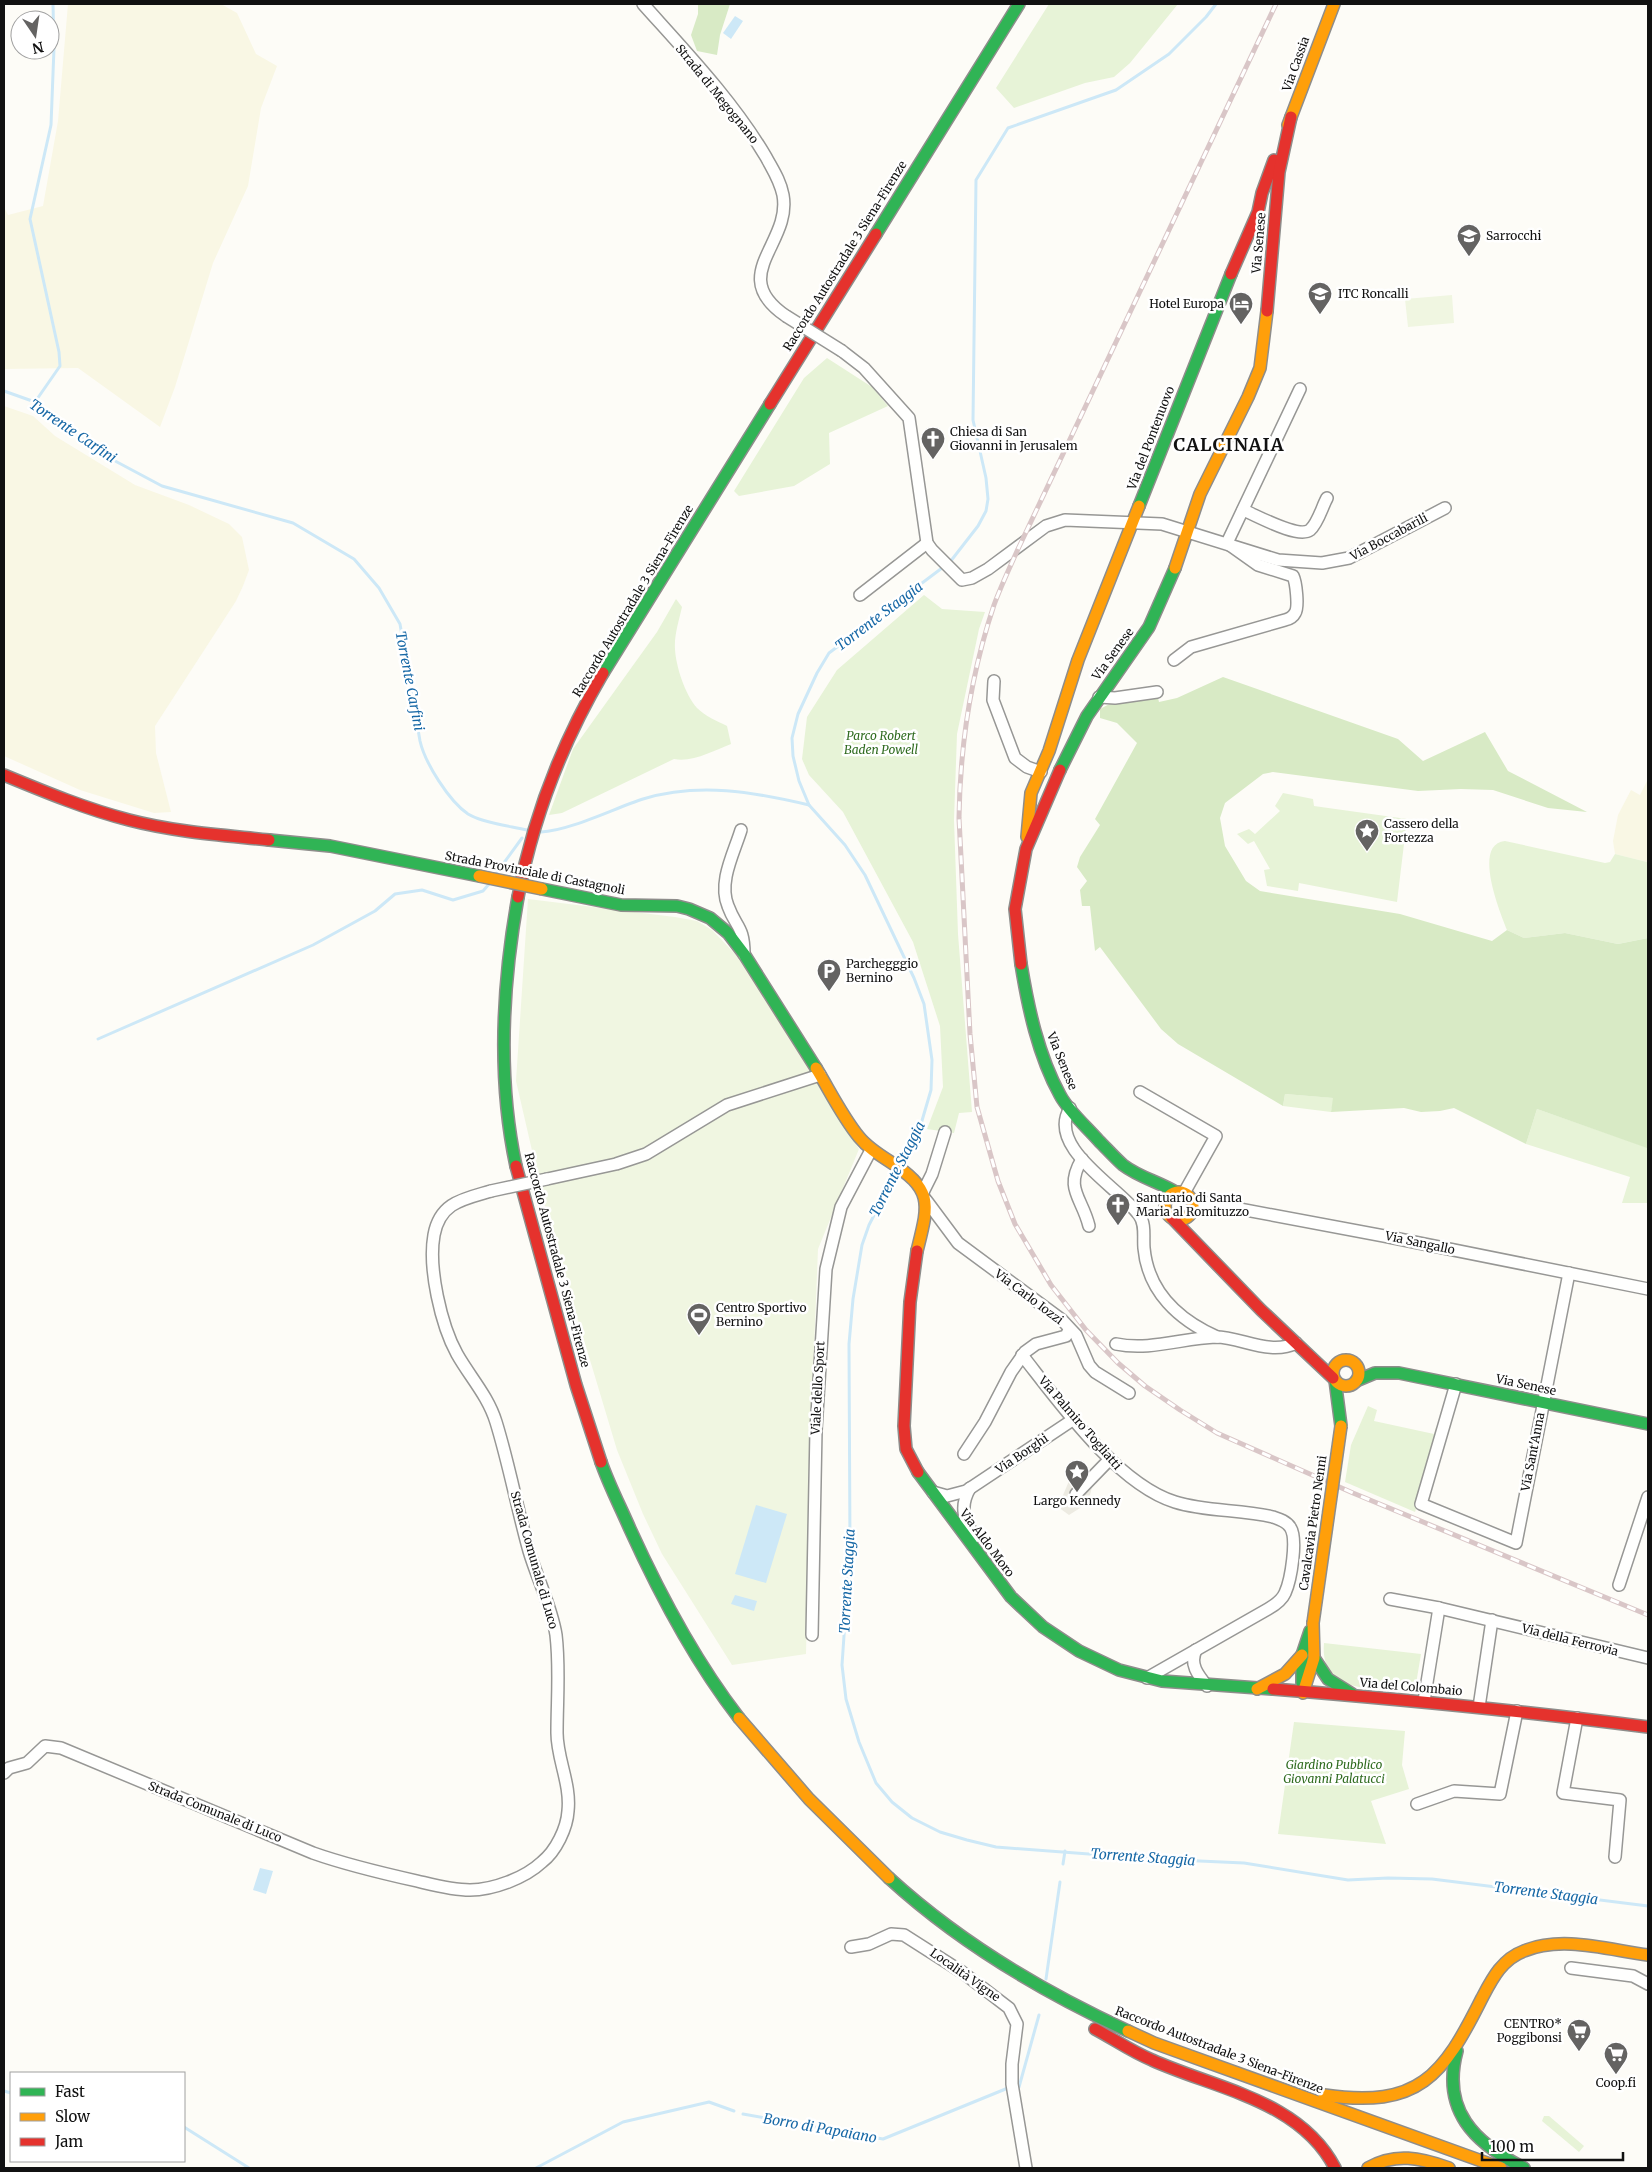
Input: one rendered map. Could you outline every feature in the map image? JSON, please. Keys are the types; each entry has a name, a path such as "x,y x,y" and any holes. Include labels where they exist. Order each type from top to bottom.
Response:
{"main road":[{"name":"Raccordo Autostradale 3 Siena-Firenze","path":"823,297 1006,4"},
{"name":"Raccordo Autostradale 3 Siena-Firenze","path":"1019,4 616,651 568,739 518,867 505,985 504,1074 511,1135 526,1201 575,1381 602,1467 642,1555 676,1623 744,1726 780,1768 872,1863 957,1934 992,1958 1070,2004 1154,2043 1501,2168"},
{"name":"Via Cassia","path":"1326,21 1328,4"},
{"name":"Via Cassia","path":"1291,117 1334,4"},
{"name":"Via del Pontenuovo","path":"1026,849 1028,814 1033,787 1041,772 1054,736 1078,660 1219,304 1258,212 1260,201 1291,117"},
{"name":"Via Senese","path":"1291,117 1279,172 1262,361 1248,397 1205,481 1171,582 1153,620 1099,697 1077,734 1049,793 1026,849 1018,886 1015,918 1022,979 1032,1022 1057,1089 1070,1108 1119,1160 1160,1192 1166,1202 1166,1211 1197,1246 1334,1379"},
{"path":"1260,201 1266,199 1271,201 1275,218"},
{"name":"Raccordo Autostradale 3 Siena-Firenze","path":"644,584 812,314"},
{"name":"Raccordo Autostradale 3 Siena-Firenze","path":"566,716 599,657"},
{"name":"Raccordo Autostradale 3 Siena-Firenze","path":"512,1195 500,1137 493,1072 495,983 532,798 550,752"},
{"name":"Strada Provinciale di Castagnoli","path":"4,775 59,798 130,820 187,831 330,846 619,904 668,905 697,911 720,924 744,954 851,1127 875,1153 911,1176 924,1196"},
{"path":"1033,787 1039,796 1049,793"},
{"name":"Via Senese","path":"1139,1175 1184,1195"},
{"path":"1166,1202 1170,1196 1184,1195 1193,1210 1188,1217 1180,1220 1172,1218"},
{"name":"Via Aldo Moro","path":"924,1196 912,1279 904,1439 910,1460 985,1563 1020,1605 1060,1639 1094,1659 1116,1669 1147,1678 1207,1686 1303,1693"},
{"name":"Via Senese","path":"1188,1217 1197,1246"},
{"name":"Raccordo Autostradale 3 Siena-Firenze","path":"530,1261 592,1471 631,1558 666,1627 706,1690 748,1746"},
{"name":"Via Senese","path":"1296,1343 1347,1361 1399,1373 1648,1424"},
{"path":"1347,1361 1358,1370 1354,1383 1340,1385 1334,1379 1335,1365 1347,1361"},
{"name":"Via Senese","path":"1354,1383 1379,1372 1399,1373"},
{"name":"Cavalcavia Pietro Nenni","path":"1334,1379 1341,1426"},
{"name":"Cavalcavia Pietro Nenni","path":"1303,1693 1314,1658 1313,1623 1341,1426 1354,1383"},
{"name":"Cavalcavia Pietro Nenni","path":"1303,1693 1302,1655 1313,1623"},
{"name":"Cavalcavia Pietro Nenni","path":"1258,1689 1285,1674 1302,1655"},
{"path":"1314,1658 1328,1679 1338,1687 1358,1697"},
{"name":"Via del Colombaio","path":"1303,1693 1424,1701 1648,1727"},
{"path":"790,1795 830,1836"},
{"path":"872,1878 964,1953"},
{"path":"1154,2043 1207,2055 1306,2090 1334,2097 1359,2098 1389,2094 1421,2083 1438,2070 1460,2042 1496,1972 1508,1958 1519,1952 1535,1946 1550,1944 1648,1955"},
{"path":"1016,1986 1070,2016"},
{"name":"Raccordo Autostradale 3 Siena-Firenze","path":"1335,2168 1320,2144 1308,2131 1278,2110 1150,2060 1086,2024 1172,2061 1469,2168"},
{"path":"1460,2042 1452,2081 1454,2095 1462,2116 1486,2145 1524,2168"},
{"path":"1368,2168 1383,2160 1406,2157 1422,2159 1449,2168"}],"street":[{"name":"Strada di Megognano","path":"643,4 738,117 779,179 784,210 778,232 763,262 760,282 765,296 775,308 842,351 864,368 907,416 913,437 930,546"},
{"path":"1174,660 1191,647 1285,620 1296,612 1296,584 1292,576 1258,565 1227,543 1300,389"},
{"path":"1243,510 1287,529 1302,532 1313,526 1327,498"},
{"name":"Via Boccabarili","path":"930,546 958,578 966,580 982,573 1006,557 1042,528 1057,522 1073,519 1156,523 1283,561 1333,562 1355,555 1445,508"},
{"path":"860,595 930,546"},
{"path":"994,681 993,700 1014,758 1026,767 1041,772"},
{"path":"1099,697 1115,698 1157,692"},
{"path":"741,830 726,876 724,890 727,905 743,934 744,954"},
{"name":"Strada Comunale di Luco","path":"4,1773 9,1768 27,1763 44,1746 61,1748 313,1853 351,1866 452,1889 472,1890 508,1881 542,1862 562,1834 568,1811 567,1782 557,1736 559,1672 555,1632 529,1551 496,1421 485,1395 457,1354 447,1332 435,1283 434,1235 442,1213 450,1205 464,1199 492,1191 616,1164 646,1154 727,1105 820,1076"},
{"path":"1140,1092 1216,1136 1184,1195"},
{"path":"1070,1108 1064,1121 1065,1131 1071,1147 1142,1218 1148,1268 1153,1283 1162,1298 1193,1324 1218,1337 1271,1347 1287,1346 1296,1343"},
{"path":"924,1196 945,1132"},
{"name":"Viale dello Sport","path":"812,1635 816,1430 826,1269 841,1207 875,1153"},
{"path":"1082,1159 1074,1173 1073,1183 1089,1226"},
{"name":"Via Sangallo","path":"1184,1195 1648,1289"},
{"name":"Via Carlo Iozzi","path":"924,1196 958,1243 1058,1317 1077,1337 1089,1365 1095,1372 1129,1393"},
{"name":"Via Sant'Anna","path":"1456,1384 1421,1504 1516,1543 1569,1274"},
{"path":"964,1454 1022,1355 1036,1344 1066,1336 1069,1330"},
{"path":"1116,1344 1150,1346 1218,1337"},
{"name":"Via Palmiro Togliatti","path":"1022,1355 1074,1419 1110,1459 1140,1486 1163,1498 1195,1507 1273,1517 1284,1521 1291,1528 1293,1545 1291,1565 1289,1582 1283,1596 1268,1609 1147,1678"},
{"name":"Via Borghi","path":"933,1492 951,1496 970,1488 1074,1419"},
{"path":"1076,1494 1110,1459"},
{"path":"970,1488 964,1502 964,1518 980,1547 985,1563"},
{"path":"1619,1585 1648,1497"},
{"name":"Via della Ferrovia","path":"1390,1599 1492,1620 1648,1658"},
{"path":"1424,1701 1439,1608"},
{"path":"1479,1707 1492,1620"},
{"path":"1196,1650 1193,1657 1194,1666 1207,1686"},
{"path":"1417,1804 1454,1791 1500,1794 1517,1711"},
{"path":"1577,1718 1563,1792 1620,1800 1615,1857"},
{"name":"Località Vigne","path":"851,1947 869,1944 891,1934 904,1935 962,1972 1009,2008 1017,2024 1012,2064 1012,2084 1026,2168"},
{"path":"1571,1968 1633,1976 1648,1984"}],"shaded area":[{"path":"68,4 221,4 237,13 256,54 277,66 261,108 248,186 213,263 175,387 160,427 78,368 4,369 4,207 8,215 43,206 58,121"},
{"path":"4,406 33,416 55,436 135,485 189,505 229,524 242,537 249,570 243,586 236,601 155,726 156,753 171,812 154,813 80,790 4,756"},
{"path":"1648,779 1647,862 1615,854 1613,841 1618,815 1631,790 1640,795"},
{"name":"Largo Kennedy","path":"1069,1481 1093,1483 1088,1503 1069,1515 1058,1507"}],"green space":[{"path":"698,4 730,4 720,35 717,55 697,51 691,35 698,14"},
{"path":"1049,4 1178,4 1130,63 1114,77 1085,83 1014,108 996,88"},
{"path":"1452,295 1454,323 1408,327 1405,299"},
{"path":"827,358 872,387 888,406 829,433 830,464 794,486 739,496 734,491 804,378"},
{"name":"Parco Robert Baden Powell","path":"924,595 942,609 985,612 979,629 957,734 954,820 958,934 972,1112 959,1113 954,1133 927,1129 943,1087 940,1026 913,942 843,812 809,775 802,759 807,717 837,670"},
{"path":"676,599 682,607 675,644 677,664 682,680 697,708 707,716 727,726 731,744 696,758 674,759 562,813 549,815 573,749 657,632"},
{"path":"1223,677 1398,739 1423,761 1485,732 1508,771 1587,812 1548,808 1493,790 1418,791 1273,772 1263,774 1225,803 1220,818 1225,846 1246,881 1260,891 1400,914 1492,941 1507,930 1524,938 1565,933 1618,944 1648,938 1647,1148 1537,1109 1526,1144 1454,1108 1421,1112 1404,1108 1331,1112 1333,1098 1285,1094 1283,1106 1178,1044 1161,1029 1100,947 1095,951 1090,906 1082,906 1080,890 1087,881 1077,867 1080,857 1100,825 1095,819 1137,743 1117,723 1100,718 1100,709 1117,700 1157,694 1159,702 1177,698"},
{"path":"1283,793 1313,799 1314,806 1407,819 1397,902 1299,883 1298,891 1267,886 1264,870 1270,869 1254,841 1248,844 1237,834 1249,829 1255,834 1280,811 1275,806"},
{"path":"1505,841 1605,863 1610,862 1615,854 1647,862 1648,853 1648,938 1618,944 1565,933 1524,938 1507,930 1495,895 1489,866 1490,854 1495,845"},
{"name":"Centro Sportivo Bernino","path":"528,899 675,917 697,921 712,930 741,960 859,1149 818,1249 811,1423 806,1654 732,1665 662,1554 643,1514 617,1450 548,1220 516,1081"},
{"path":"1285,1094 1334,1098 1331,1112 1283,1106"},
{"path":"1537,1109 1646,1147 1648,1143 1648,1203 1622,1203 1630,1177 1526,1144"},
{"path":"1368,1406 1377,1410 1374,1421 1434,1434 1436,1427 1441,1429 1415,1512 1345,1482 1351,1445"},
{"path":"1324,1643 1421,1654 1415,1690 1370,1689 1341,1681 1331,1673 1325,1660"},
{"name":"Giardino Pubblico Giovanni Palatucci","path":"1294,1722 1405,1731 1402,1765 1409,1789 1371,1801 1386,1844 1278,1834"},
{"path":"1544,2116 1549,2116 1584,2146 1579,2152 1542,2121"}],"water":[{"path":"735,16 743,21 731,39 723,33"},
{"path":"756,1505 787,1514 766,1583 735,1574"},
{"path":"735,1595 757,1601 754,1611 731,1604"},
{"path":"260,1868 273,1871 266,1894 253,1890"}],"waterway":[{"path":"35,402 60,366 59,352 30,219 51,125 54,48 53,4"},
{"name":"Torrente Staggia","path":"901,1163 921,1124 931,1090 932,1060 924,1004 914,978 865,875 845,845 809,805 799,781 793,756 792,738 798,714 817,673 829,653 950,562 978,526 986,511 988,499 986,478 973,420 976,180 1008,128 1116,90 1169,54 1206,17 1216,4"},
{"name":"Torrente Carfini","path":"4,391 35,402 102,454 162,486 293,523 354,559 379,588 400,624 420,741 427,760 439,781 453,800 468,814 489,822 527,830"},
{"name":"Torrente Carfini","path":"541,832 565,828 643,799 685,791 706,790 747,793 809,805"},
{"path":"495,875 522,838"},
{"path":"98,1039 313,945 375,911 395,894 422,890 453,900 483,891 489,884"},
{"name":"Torrente Staggia","path":"896,1173 869,1225 862,1245 853,1299 849,1344 850,1548 842,1665 846,1699 859,1742 876,1783 892,1802 912,1818 940,1832 996,1847 1155,1859 1244,1863 1348,1880 1388,1878 1432,1879 1648,1906"},
{"name":"Borro di Papaiano","path":"1063,1864 1065,1851"},
{"name":"Borro di Papaiano","path":"1046,1979 1060,1882"},
{"name":"Borro di Papaiano","path":"1019,2087 1039,2015"},
{"name":"Borro di Papaiano","path":"743,2114 883,2139 1008,2088"},
{"path":"4,2091 10,2093"},
{"name":"Borro di Papaiano","path":"536,2168 623,2122 709,2102 734,2111"},
{"path":"185,2128 249,2168"}],"railway":[{"path":"1276,4 1018,549 997,598 986,631 973,683 964,737 959,818 970,1034 977,1107 998,1181 1015,1224 1051,1285 1086,1330 1118,1363 1145,1386 1217,1433 1353,1493 1648,1615"}],"traffic: fast":[{"path":"876,234 1019,4"},
{"path":"1139,506 1231,274"},
{"path":"603,673 770,404"},
{"path":"1060,770 1087,716 1149,627 1175,568"},
{"path":"269,840 330,846 479,876"},
{"path":"542,889 621,905 677,906 710,918 728,933 744,954 816,1068"},
{"path":"516,1166 506,1099 504,1032 508,964 518,897"},
{"path":"1021,964 1027,997 1040,1047 1052,1080 1068,1107 1123,1165 1177,1193"},
{"path":"1356,1381 1375,1373 1399,1373 1648,1424"},
{"path":"1335,1380 1341,1426"},
{"path":"601,1462 630,1529 666,1603 707,1673 739,1718"},
{"path":"918,1472 1011,1597 1043,1627 1079,1651 1119,1670 1162,1681 1273,1689"},
{"path":"1302,1683 1302,1655 1310,1631"},
{"path":"1314,1658 1328,1679 1352,1694"},
{"path":"889,1878 944,1924 1002,1964 1064,1999 1128,2031"},
{"path":"1457,2051 1453,2072 1454,2091 1458,2107 1466,2122 1477,2136 1490,2147 1524,2168"}],"traffic: slow":[{"path":"1288,125 1334,4"},
{"path":"1175,568 1200,494 1248,397 1260,368 1267,311"},
{"path":"1027,837 1031,793 1049,751 1078,660 1139,506"},
{"path":"479,876 542,889"},
{"path":"816,1068 859,1137 873,1150 904,1171 921,1190 925,1209 917,1251"},
{"path":"1179,1192 1189,1196 1193,1206 1189,1216 1179,1220 1169,1216 1165,1206 1169,1196 1179,1192"},
{"path":"1346,1360 1355,1364 1359,1373 1355,1382 1346,1386 1337,1382 1333,1373 1337,1364 1346,1360"},
{"path":"1313,1623 1341,1426"},
{"path":"1303,1693 1314,1658 1313,1623"},
{"path":"1257,1689 1285,1674 1302,1655"},
{"path":"739,1718 809,1799 889,1878"},
{"path":"1324,2095 1356,2098 1383,2097 1405,2091 1424,2081 1440,2067 1454,2048 1498,1970 1510,1959 1524,1951 1539,1946 1570,1944 1648,1955"},
{"path":"1128,2031 1154,2043 1501,2168"},
{"path":"1368,2168 1378,2163 1398,2158 1418,2159 1449,2168"}],"traffic: jam":[{"path":"1267,311 1279,172 1291,117"},
{"path":"1231,274 1258,212 1262,193 1274,160"},
{"path":"770,404 876,234"},
{"path":"518,897 532,838 551,781 575,726 603,673"},
{"path":"1021,964 1015,909 1026,849 1060,770"},
{"path":"4,775 50,794 129,820 181,830 269,840"},
{"path":"516,1166 576,1385 601,1462"},
{"path":"1172,1218 1261,1310 1333,1378"},
{"path":"917,1251 910,1302 904,1426 906,1449 918,1472"},
{"path":"1273,1689 1461,1706 1648,1727"},
{"path":"1095,2029 1145,2057 1254,2099 1279,2112 1301,2127 1320,2145 1335,2168"}],"place":[{"name":"Sarrocchi","path":"1469,257"},
{"name":"ITC Roncalli","path":"1320,315"},
{"name":"Hotel Europa","path":"1241,325"},
{"name":"Chiesa di San Giovanni in Jerusalem","path":"933,460"},
{"name":"Cassero della Fortezza","path":"1367,852"},
{"name":"Parchegggio Bernino","path":"829,992"},
{"name":"Santuario di Santa Maria al Romituzzo","path":"1118,1226"},
{"name":"Centro Sportivo Bernino","path":"699,1336"},
{"name":"Largo Kennedy","path":"1077,1493"},
{"name":"CENTRO* Poggibonsi","path":"1579,2052"},
{"name":"Coop.fi","path":"1616,2075"}],"district":[{"name":"CALCINAIA","path":"1229,445"}]}
